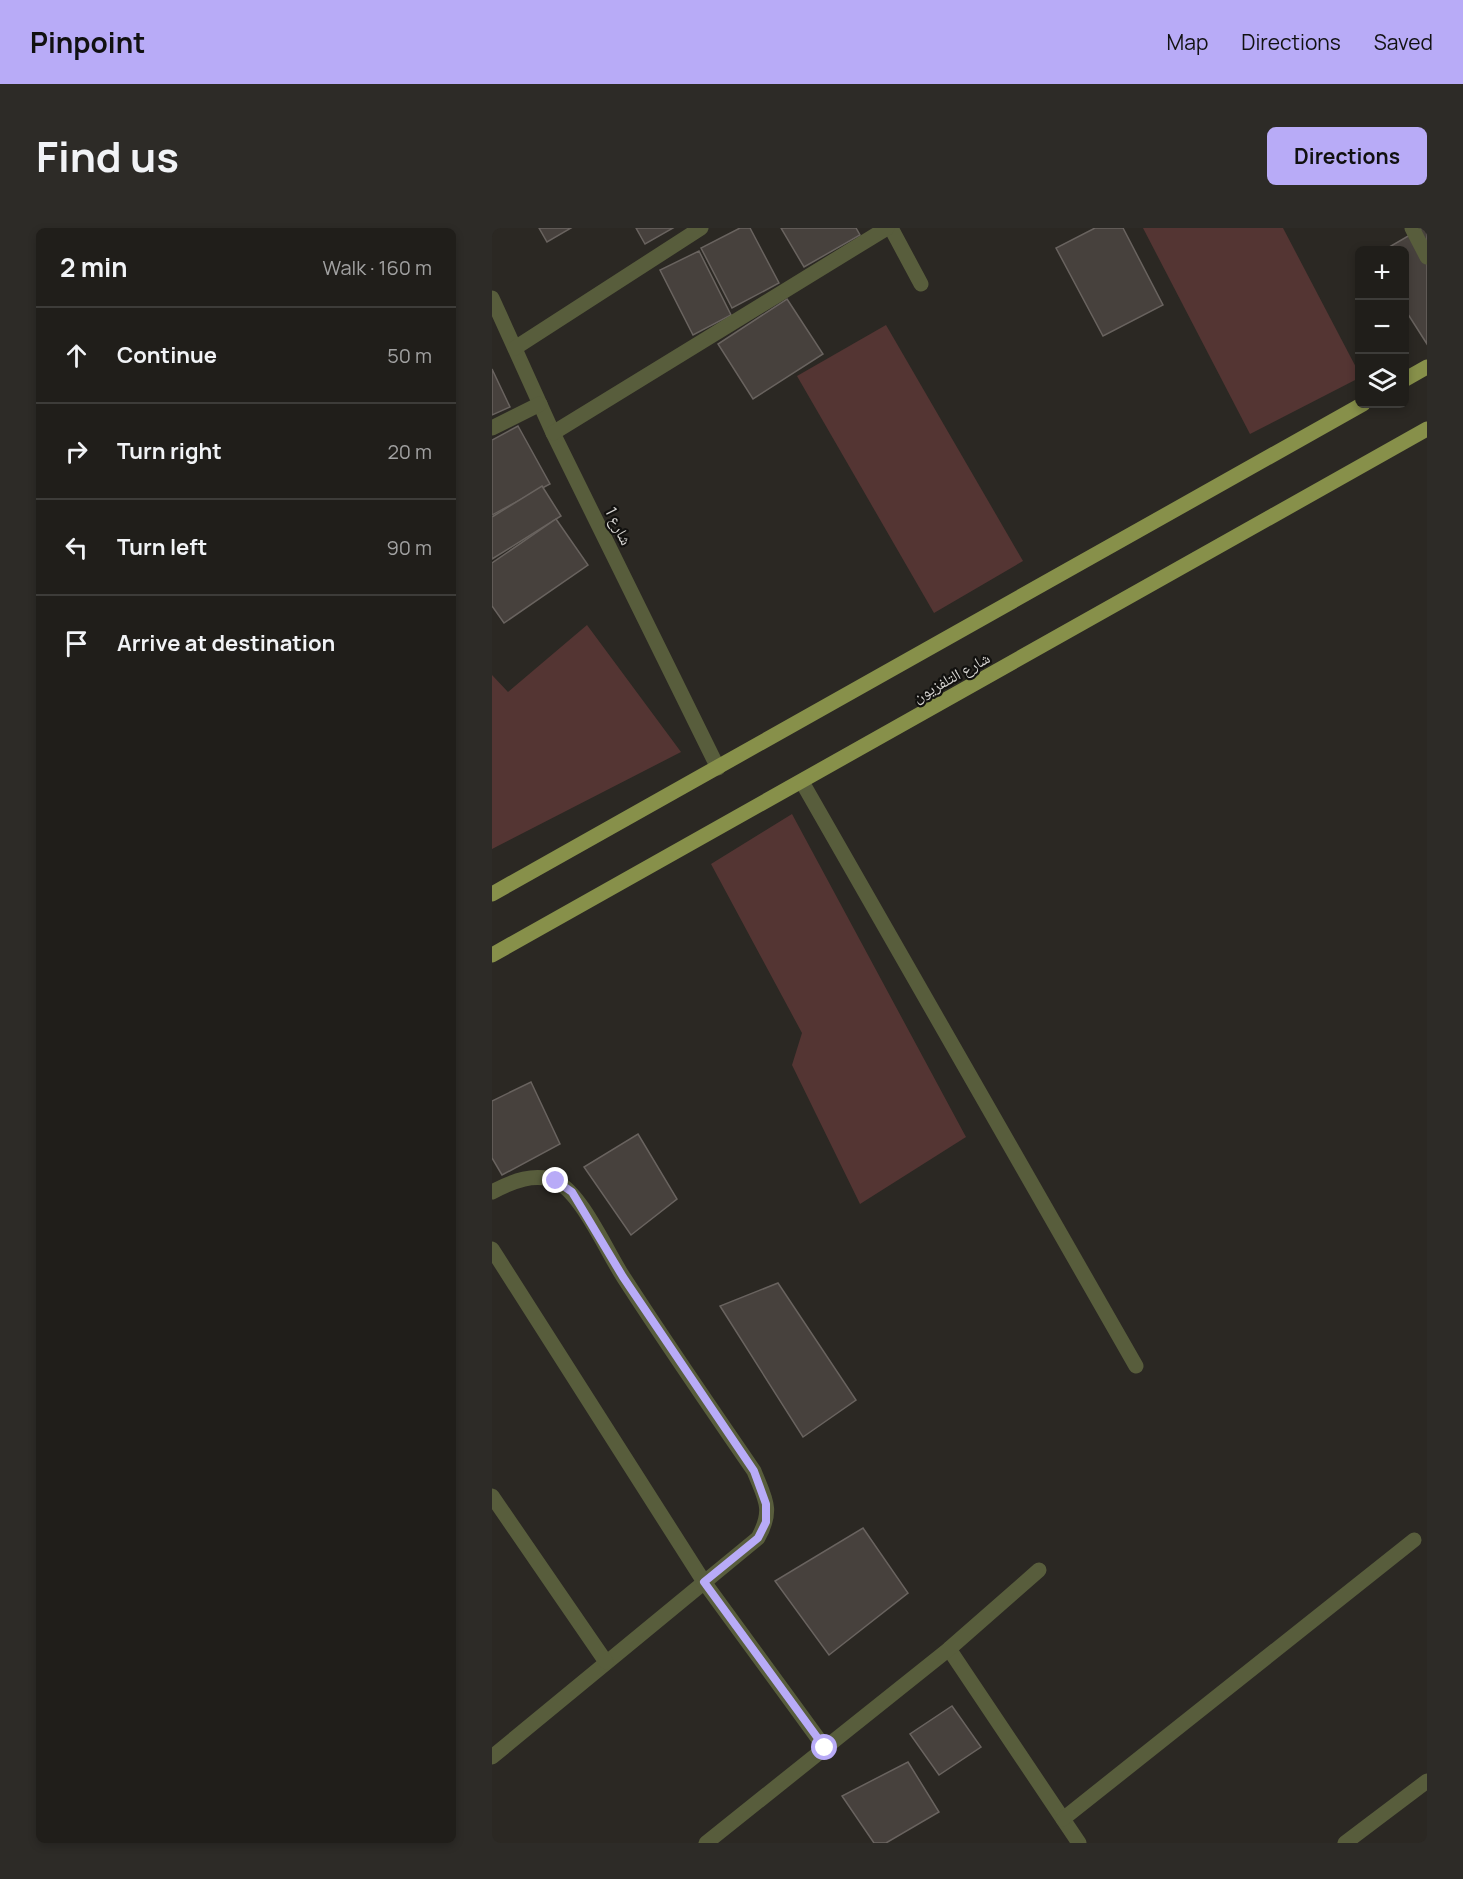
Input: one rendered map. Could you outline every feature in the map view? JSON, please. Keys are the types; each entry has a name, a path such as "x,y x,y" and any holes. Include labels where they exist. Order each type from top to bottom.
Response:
{"main road":[{"path":"1409,377 1427,367"},
{"path":"492,894 1356,408"},
{"name":"شارع التلفزيون","path":"492,955 1427,429"}],"street":[{"path":"515,348 701,228"},
{"path":"553,433 889,228 921,284"},
{"path":"1412,228 1427,257"},
{"name":"شارع 1","path":"492,298 553,433 718,768"},
{"path":"492,428 540,404"},
{"path":"802,782 1136,1366"},
{"path":"492,1192 511,1182 538,1177 556,1181 572,1192 623,1277 754,1471 766,1504 766,1522 758,1538 492,1757"},
{"path":"492,1249 704,1582 825,1748"},
{"path":"492,1496 606,1662"},
{"path":"1063,1819 1414,1540"},
{"path":"706,1843 949,1649 1039,1570"},
{"path":"949,1649 1079,1843"},
{"path":"1345,1843 1427,1780"}],"shaded area":[{"path":"1143,228 1283,228 1355,365 1355,380 1250,434"},
{"path":"886,325 1023,561 934,613 797,376"},
{"path":"587,625 681,752 492,849 492,675 508,692"},
{"path":"792,814 966,1137 860,1204 792,1065 802,1033 711,864"}],"building":[{"path":"539,228 571,228 547,242"},
{"path":"636,228 673,228 645,244"},
{"path":"740,228 750,228 779,283 732,308 701,248"},
{"path":"781,228 856,228 860,235 804,267"},
{"path":"1095,228 1123,228 1163,305 1103,336 1056,248"},
{"path":"1422,228 1427,228 1427,344 1409,316 1409,246 1391,246"},
{"path":"699,251 731,315 693,335 660,270"},
{"path":"787,299 823,354 753,399 718,344"},
{"path":"492,369 510,407 492,415"},
{"path":"518,426 550,484 492,515 492,440"},
{"path":"542,486 561,516 492,559 492,517"},
{"path":"556,519 588,565 504,623 492,606 492,563"},
{"path":"531,1082 560,1144 502,1175 492,1158 492,1101"},
{"path":"638,1134 677,1199 631,1235 584,1167"},
{"path":"778,1283 856,1400 803,1437 720,1306"},
{"path":"863,1528 908,1593 829,1655 775,1581"},
{"path":"952,1706 981,1747 939,1775 910,1734"},
{"path":"908,1762 939,1812 886,1843 874,1843 842,1796"}],"route":[{"path":"556,1181 572,1192 623,1277 754,1471 766,1504 766,1522 758,1538 704,1582 825,1748"}]}
